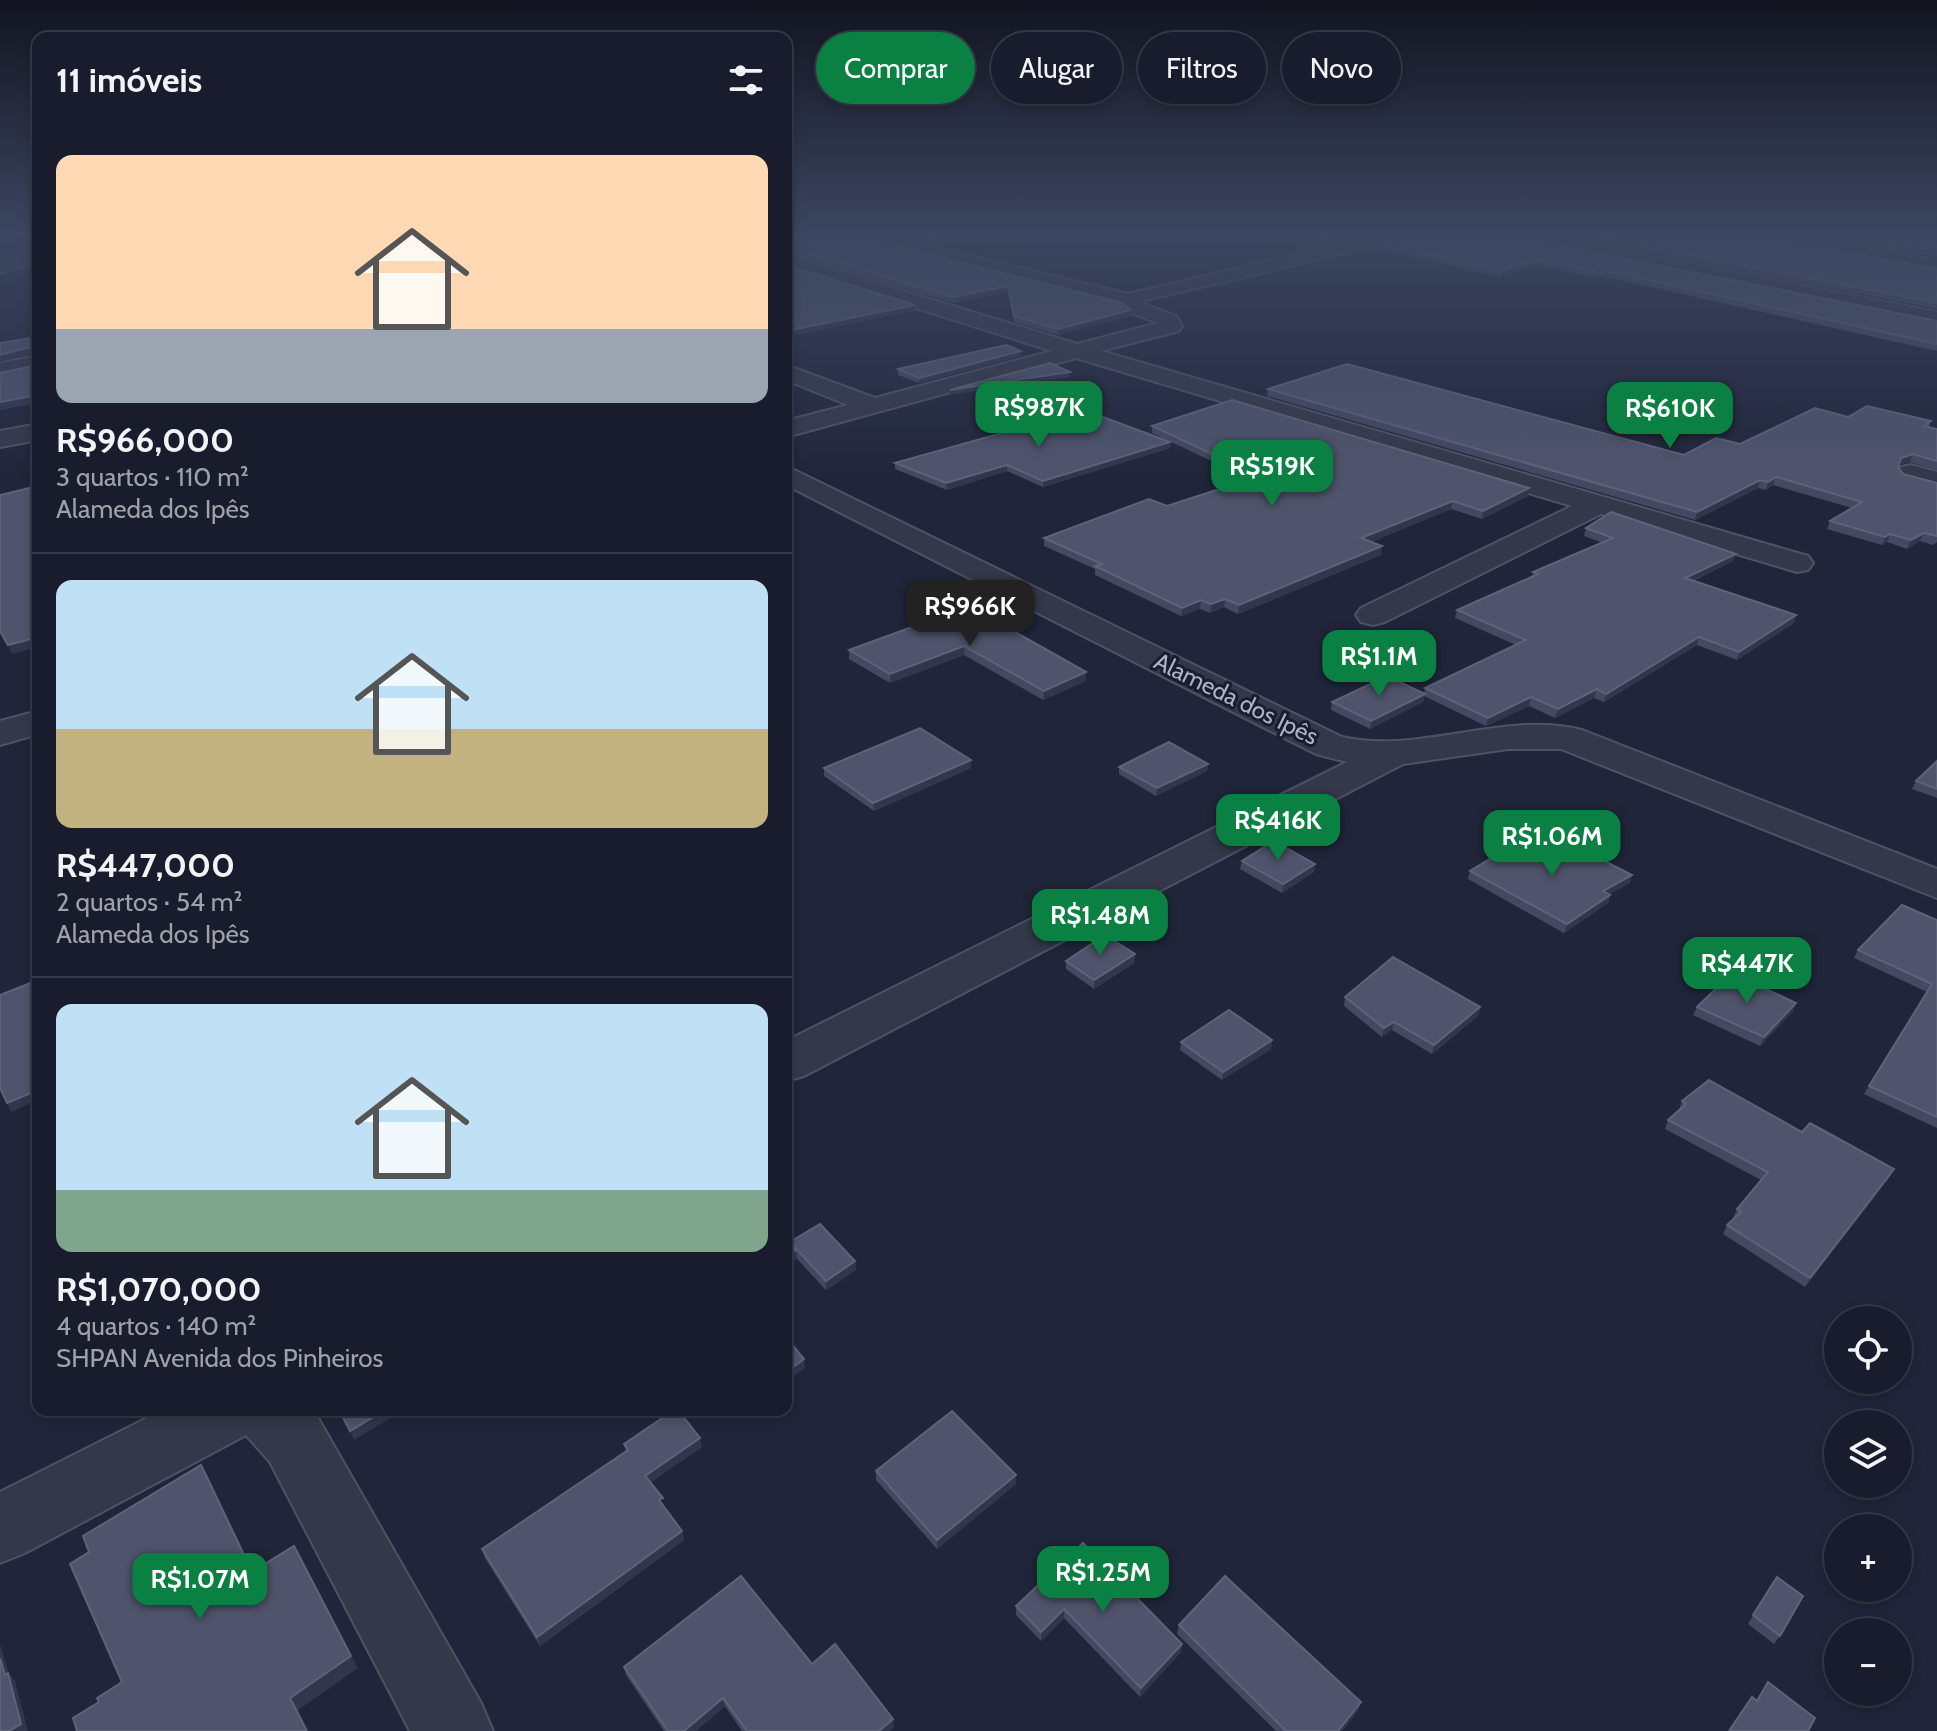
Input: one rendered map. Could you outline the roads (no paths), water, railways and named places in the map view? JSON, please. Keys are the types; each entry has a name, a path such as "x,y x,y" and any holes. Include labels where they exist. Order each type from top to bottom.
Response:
{"street":[{"path":"960,315 1797,563"},
{"path":"792,427 1172,324 1151,315"},
{"path":"0,370 32,364"},
{"path":"792,374 874,406"},
{"path":"0,439 32,433"},
{"name":"Alameda dos Ipês","path":"801,494 1301,733 1345,751 1391,755 1534,735 1568,738 1937,885"},
{"path":"1373,615 1597,505"},
{"path":"0,733 32,724"},
{"path":"792,1060 1391,755"},
{"path":"0,1529 217,1416"},
{"path":"280,1425 453,1731"}]}
